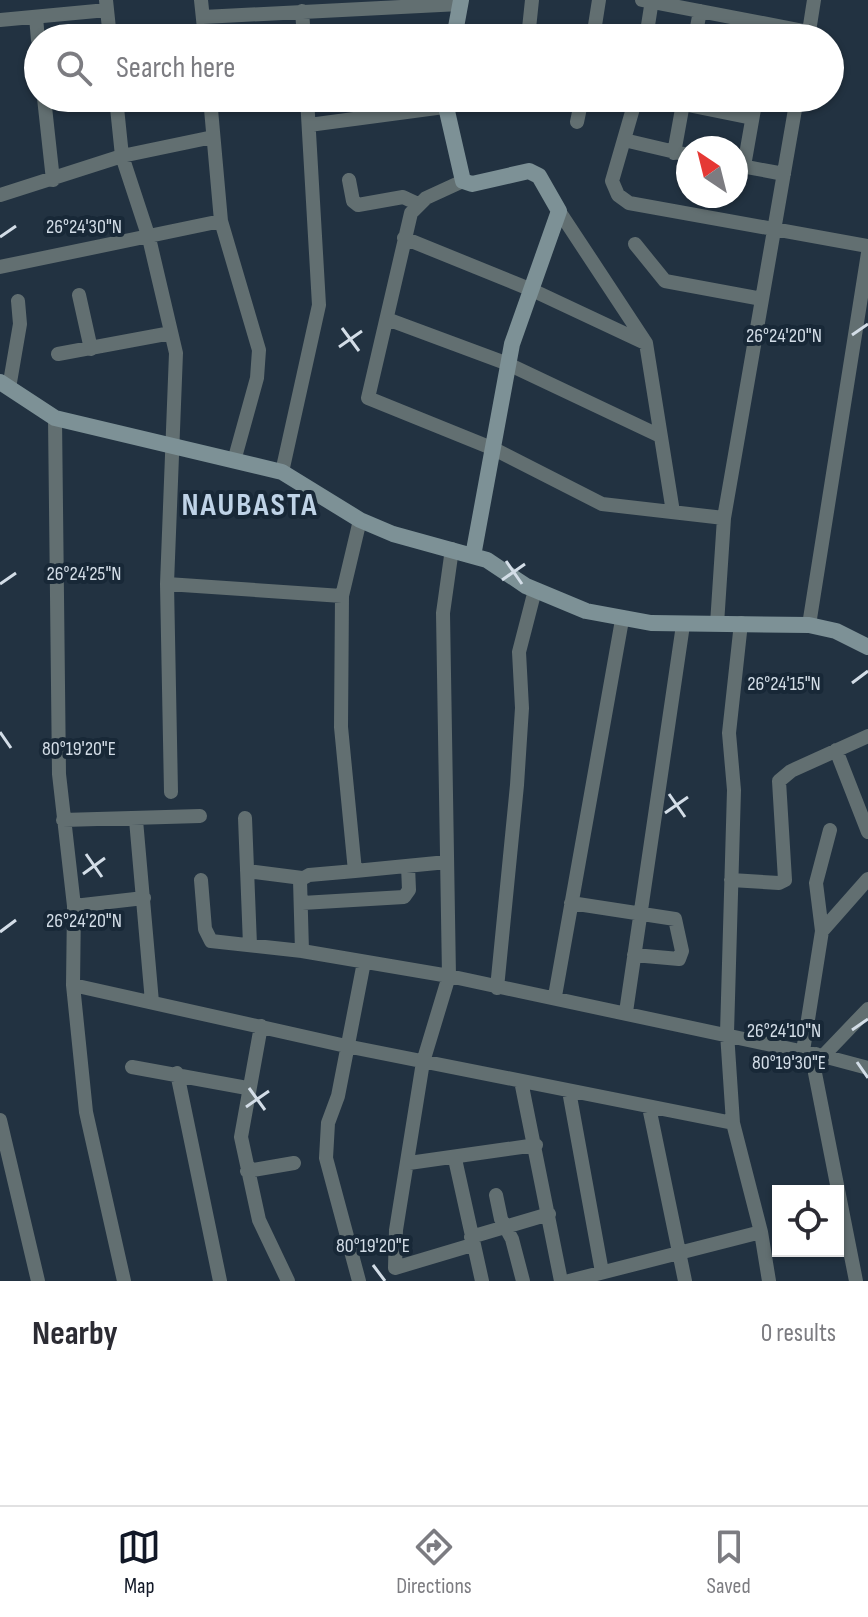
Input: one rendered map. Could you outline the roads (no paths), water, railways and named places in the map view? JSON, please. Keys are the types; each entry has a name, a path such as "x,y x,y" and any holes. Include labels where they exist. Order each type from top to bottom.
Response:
{"street":[{"path":"201,0 204,24"},
{"path":"529,24 532,0"},
{"path":"595,24 599,0"},
{"path":"810,24 814,0"},
{"path":"647,24 649,1 744,24"},
{"path":"203,17 460,2 456,24"},
{"path":"0,20 106,5"},
{"path":"302,11 303,24"},
{"path":"698,24 700,11"},
{"path":"36,17 37,24"},
{"path":"46,112 53,180"},
{"path":"117,112 122,156 149,238 176,353 167,584 171,792"},
{"path":"211,112 221,221 259,350 257,378 234,461"},
{"path":"282,472 319,305 308,112"},
{"path":"309,125 389,112"},
{"path":"446,112 463,181"},
{"path":"577,122 579,112"},
{"path":"632,112 612,181 618,195 629,203 868,246"},
{"path":"682,136 683,112"},
{"path":"728,112 752,118"},
{"path":"747,136 753,112"},
{"path":"717,624 724,518 795,112"},
{"path":"0,195 122,156 213,137"},
{"path":"624,140 676,153"},
{"path":"748,167 784,174"},
{"path":"673,512 658,435 646,343 539,176 529,171 472,184 463,181 418,204 404,238 368,398 494,449 602,504 724,518"},
{"path":"349,180 353,201 358,205 403,197 418,204"},
{"path":"473,556 508,364 559,211"},
{"path":"0,267 221,221"},
{"path":"404,238 532,290 646,343"},
{"path":"635,244 665,281 762,299"},
{"path":"809,625 868,253"},
{"path":"79,295 91,349"},
{"path":"18,301 20,324 4,385 55,418 95,430 173,445 282,472 360,520 393,534 473,556 566,605 622,620 683,625 809,625 836,631 868,647"},
{"path":"387,319 508,364 658,435"},
{"path":"58,354 171,333"},
{"path":"55,418 59,774 74,906 73,985 86,1112 124,1281"},
{"path":"355,871 341,727 342,596 360,520"},
{"path":"452,549 443,613 449,976 423,1062 396,1230 394,1275 507,1227 549,1214"},
{"path":"167,584 342,596"},
{"path":"497,988 518,770 522,708 519,652 535,590"},
{"path":"555,996 622,620"},
{"path":"741,623 729,733 734,790 727,1033 733,1123 761,1232 769,1281"},
{"path":"626,1012 683,625"},
{"path":"731,880 785,880 779,781 868,736"},
{"path":"836,750 868,832"},
{"path":"63,820 200,816"},
{"path":"245,818 250,945"},
{"path":"136,820 152,1002"},
{"path":"830,830 816,883 822,931 815,1073 856,1281"},
{"path":"247,871 302,878 447,862"},
{"path":"302,903 404,897 409,890 408,866"},
{"path":"302,878 302,951"},
{"path":"822,931 868,879"},
{"path":"201,880 209,939 302,951 555,996 727,1033 868,1068"},
{"path":"74,906 144,898"},
{"path":"571,903 640,916 667,915 675,919 682,951 676,961 634,955"},
{"path":"359,1281 326,1158 328,1123 338,1096 364,962"},
{"path":"73,985 346,1046 733,1123"},
{"path":"814,1054 868,1009"},
{"path":"261,1026 247,1088 241,1137 259,1220 288,1281"},
{"path":"132,1067 247,1088"},
{"path":"177,1073 220,1281"},
{"path":"521,1081 561,1281"},
{"path":"569,1091 602,1272"},
{"path":"649,1107 685,1281"},
{"path":"0,1120 38,1281"},
{"path":"409,1163 455,1159 536,1145"},
{"path":"455,1159 467,1199 472,1241 482,1281"},
{"path":"247,1171 294,1163"},
{"path":"496,1195 501,1219 507,1227 523,1281"},
{"path":"569,1281 761,1232"}],"district":[{"name":"NAUBASTA","path":"250,505"}]}
